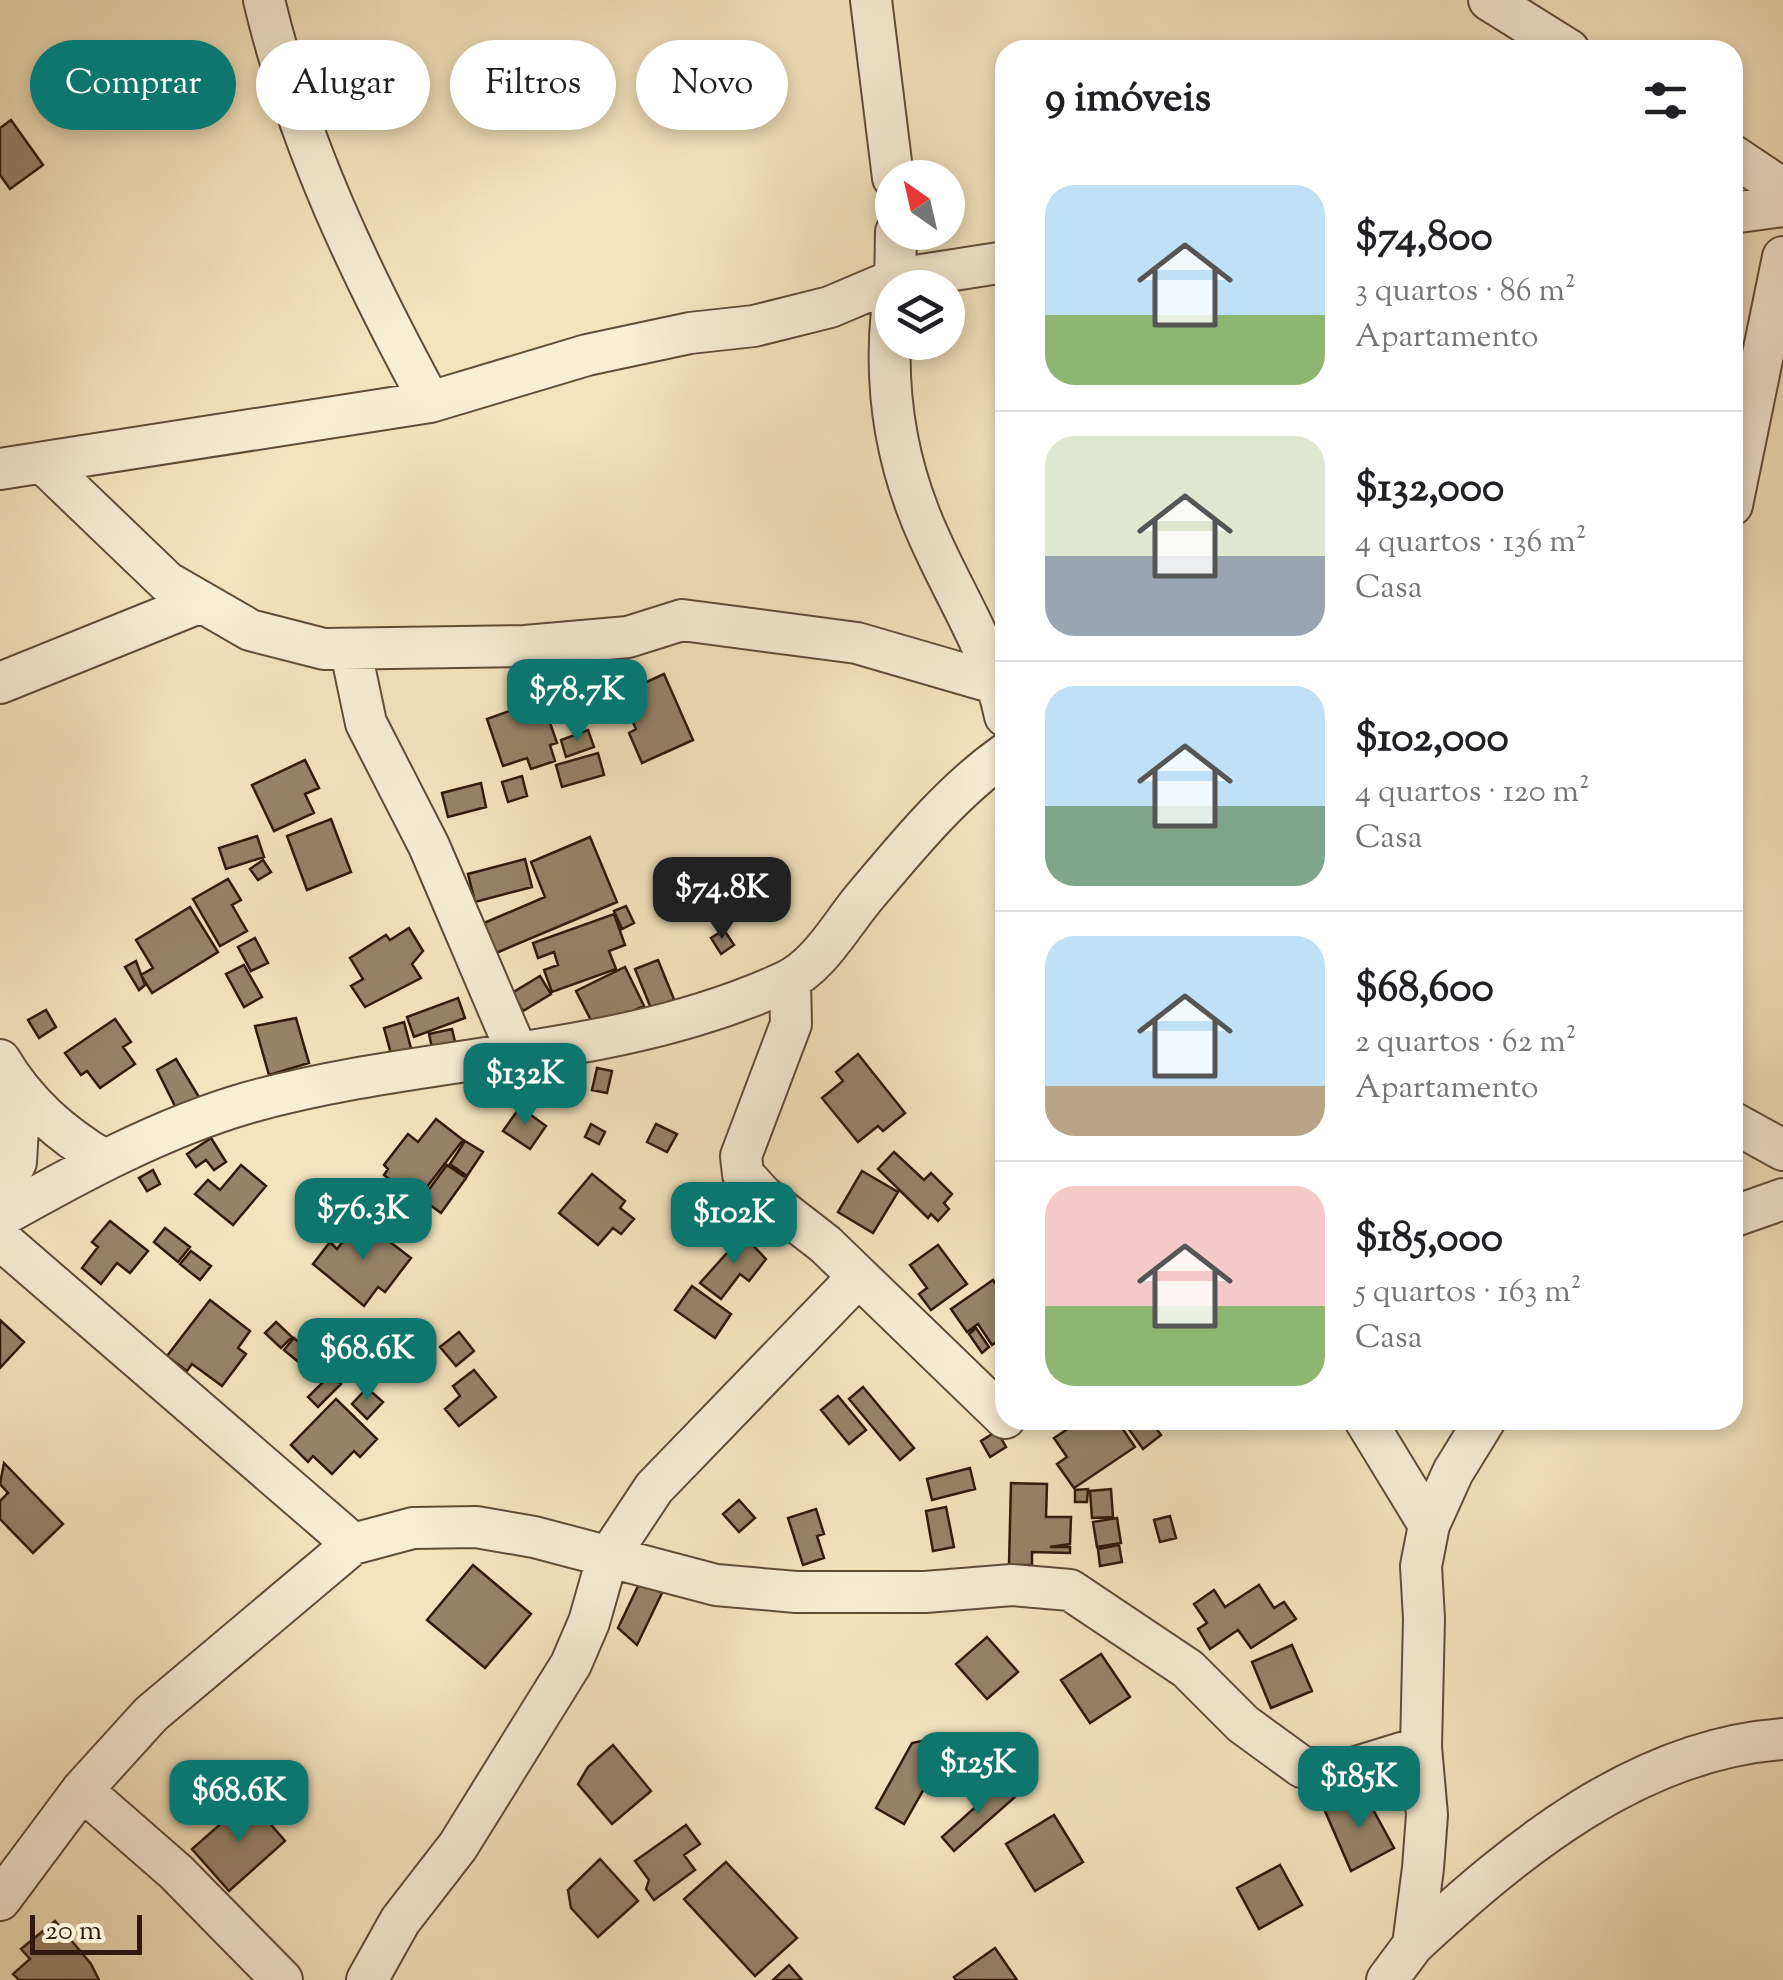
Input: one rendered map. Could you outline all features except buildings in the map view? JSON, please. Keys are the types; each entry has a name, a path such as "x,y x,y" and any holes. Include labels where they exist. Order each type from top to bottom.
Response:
{"street":[{"path":"264,0 308,145 360,273 430,402"},
{"path":"871,0 891,160"},
{"path":"1489,0 1554,40"},
{"path":"1743,162 1783,189"},
{"path":"1743,211 1783,206"},
{"path":"1743,452 1783,257"},
{"path":"965,273 995,265"},
{"path":"0,469 430,402 587,355 690,333 754,326 875,297"},
{"path":"895,360 895,442 920,516 958,588 995,682"},
{"path":"44,463 166,582 250,630 351,652 628,637 682,620 857,643 995,697"},
{"path":"0,682 201,602"},
{"path":"351,652 366,723 429,846 516,1050"},
{"path":"0,1217 104,1160 244,1104 516,1050 618,1039 790,980 817,956 946,804 995,762"},
{"path":"790,980 791,1024 742,1156 743,1174 995,1409"},
{"path":"10,1077 73,1142 104,1160"},
{"path":"0,1195 16,1162 10,1077"},
{"path":"1743,1128 1783,1150"},
{"path":"1743,1212 1783,1199"},
{"path":"0,1238 353,1544"},
{"path":"366,1980 400,1922 458,1846 571,1664 589,1622 607,1559 654,1488 858,1277"},
{"path":"1371,1430 1430,1525"},
{"path":"1413,1945 1427,1815 1421,1747 1424,1619 1420,1566 1430,1525 1453,1472 1479,1430"},
{"path":"0,1900 82,1790 151,1714 353,1544 412,1528 476,1527 534,1536 607,1559 716,1585 796,1592 924,1592 1012,1585 1070,1590 1188,1669 1244,1724 1302,1767 1343,1771 1421,1747"},
{"path":"1387,1980 1413,1945 1477,1886 1603,1798 1657,1769 1720,1748 1783,1739"},
{"path":"82,1790 176,1872 282,1980"}]}
